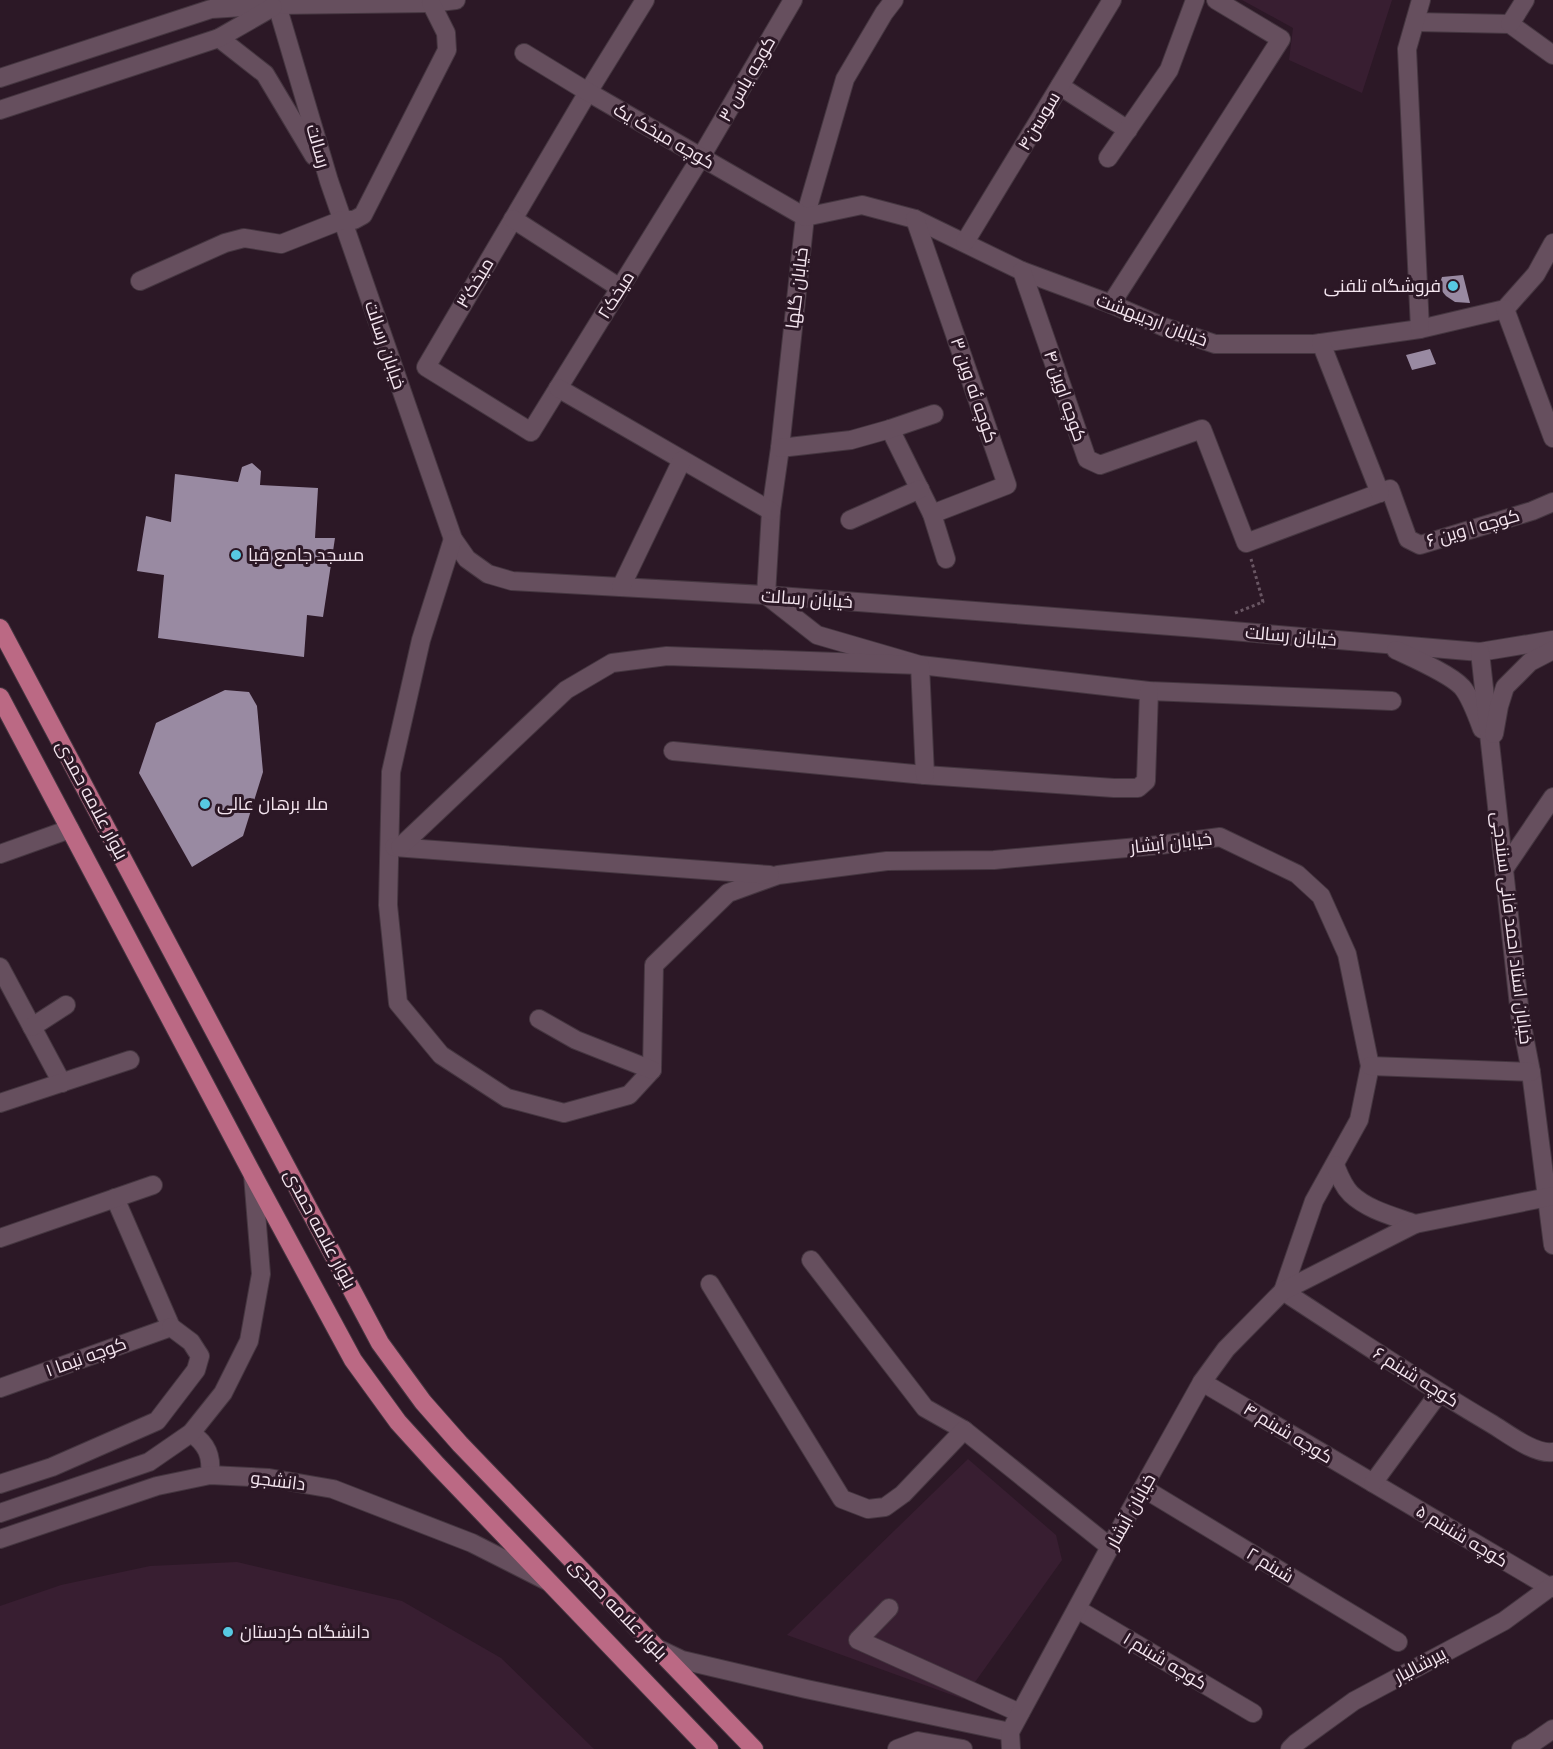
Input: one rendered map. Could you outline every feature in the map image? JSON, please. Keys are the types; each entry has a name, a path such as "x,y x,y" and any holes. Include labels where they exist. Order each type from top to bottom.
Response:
{"main road":[{"name":"بلوار علامه حمدی","path":"0,628 380,1343 423,1402 460,1444 754,1749"},
{"name":"بلوار علامه حمدی","path":"0,697 353,1360 398,1422 436,1465 709,1749"}],"street":[{"path":"0,78 238,0"},
{"path":"211,9 277,5 431,3 456,0"},
{"name":"میخک۳","path":"531,432 426,367 588,92 645,0"},
{"name":"کوچه یاس ۳","path":"701,157 793,0"},
{"name":"خیابان گلها","path":"766,595 771,511 805,217 845,79 894,0"},
{"name":"سوسن۴","path":"965,242 1112,0"},
{"path":"1112,304 1281,39 1216,0"},
{"path":"1420,329 1407,49 1421,0"},
{"path":"1510,24 1525,0"},
{"path":"1108,158 1169,70 1182,36 1190,1"},
{"path":"140,281 225,243 244,238 281,244 342,220 354,220 363,215 447,50 446,33 431,3"},
{"path":"0,110 219,38 277,5"},
{"name":"رسالت","path":"277,5 329,181"},
{"path":"1415,22 1510,24 1553,55"},
{"name":"رسالت","path":"219,38 265,74 329,181"},
{"name":"کوچه میخک یک","path":"524,53 805,217"},
{"path":"1060,86 1128,130"},
{"name":"میخک۲","path":"531,432 701,157"},
{"name":"خیابان رسالت","path":"329,181 453,539 467,559 488,574 512,581 766,595 1480,652 1553,640"},
{"name":"خیابان اردیبهشت","path":"805,217 862,205 915,219 1022,271 1112,304 1164,327 1215,344 1321,343 1420,329 1505,309"},
{"path":"513,219 620,288"},
{"name":"کوچه ئه وین ۳","path":"915,219 1006,485 932,514"},
{"path":"1553,243 1536,274 1505,309 1553,438"},
{"name":"کوچه اوین ۴","path":"1022,271 1087,459 1100,465 1202,429 1246,543"},
{"name":"کوچه ا وین ۶","path":"1321,343 1408,539 1420,545 1532,511 1553,502"},
{"path":"558,388 771,511"},
{"path":"780,448 851,440 934,414"},
{"path":"890,429 932,514 946,559"},
{"path":"621,587 682,460"},
{"path":"850,520 920,489"},
{"path":"1246,543 1385,491"},
{"path":"453,539 421,640 391,772 394,847 388,905 398,1003 441,1055 507,1098 564,1113 630,1095 652,1070 576,1040 539,1018"},
{"path":"766,595 817,635 920,665"},
{"path":"1386,644 1440,672 1462,687 1477,716 1490,750"},
{"path":"1490,750 1505,687 1530,662 1553,650"},
{"name":"خیابان استاد احمد فانی سنندجی","path":"1480,652 1520,1016 1550,1196"},
{"path":"394,847 566,690 612,663 667,656 920,665 1149,691 1392,701"},
{"path":"920,665 925,775"},
{"path":"673,752 925,775 1114,789 1138,788 1146,781 1149,691"},
{"path":"1503,869 1553,796"},
{"path":"0,854 70,829"},
{"name":"خیابان آبشار","path":"652,1070 654,965 728,893 778,875 887,861 994,860 1220,837 1297,874 1321,896 1347,954 1370,1066 1359,1120 1314,1201 1283,1291"},
{"path":"394,847 778,875"},
{"path":"0,967 62,1083"},
{"path":"32,1027 66,1005"},
{"path":"0,1103 129,1059"},
{"path":"1370,1066 1531,1072"},
{"path":"1335,1165 1342,1182 1351,1194 1375,1210 1415,1224"},
{"path":"0,1513 149,1462 191,1433 223,1393 249,1341 261,1275 253,1175"},
{"path":"0,1238 153,1185"},
{"path":"1550,1196 1553,1245"},
{"name":"خیابان آبشار","path":"1010,1741 1020,1713 1203,1383 1226,1349 1283,1291 1415,1224 1550,1196"},
{"path":"0,1484 52,1467 157,1421 196,1370 200,1356 191,1342 171,1327 115,1198"},
{"path":"811,1260 925,1408 964,1430 1110,1547"},
{"path":"710,1284 842,1498 868,1509 885,1507 903,1494 964,1430"},
{"name":"کوچه شبنم ۶","path":"1283,1291 1438,1393 1525,1444 1548,1453 1553,1452"},
{"name":"کوچه نیما ۱","path":"0,1388 171,1327"},
{"name":"کوچه شبنم ۴","path":"1203,1383 1373,1483"},
{"path":"1373,1483 1438,1393"},
{"path":"191,1433 201,1440 208,1451 211,1463 210,1475"},
{"name":"دانشجو","path":"0,1539 157,1486 210,1475 269,1478 333,1489 472,1543 547,1581"},
{"name":"کوچه شنبنم ۵","path":"1373,1483 1552,1586"},
{"name":"شبنم ۲","path":"1143,1488 1398,1642"},
{"name":"پیرشالیار","path":"1290,1749 1354,1701 1504,1621 1552,1586"},
{"path":"890,1608 858,1640 1020,1713"},
{"name":"کوچه شبنم ۱","path":"1077,1609 1253,1713"},
{"path":"654,1646 682,1660 1010,1741"},
{"path":"1521,1749 1553,1730"},
{"path":"897,1749 918,1741 963,1749"}],"path":[{"path":"1230,615 1263,602 1246,543"}],"shaded area":[{"path":"1242,0 1392,0 1362,93 1289,60 1293,28"},
{"path":"968,1459 1056,1535 1062,1560 963,1699 787,1635"},
{"name":"دانشگاه کردستان","path":"237,1562 402,1601 501,1658 594,1749 0,1749 0,1606 61,1585 150,1566"}],"building":[{"name":"فروشگاه تلفنی","path":"1463,275 1470,303 1455,302 1441,290 1442,277"},
{"path":"1430,349 1436,364 1412,370 1406,355"},
{"name":"مسجد جامع قبا","path":"252,463 261,471 260,485 318,488 315,538 335,538 323,617 307,615 304,657 158,638 164,575 137,571 146,516 171,522 175,474 238,482 242,467"},
{"name":"ملا برهان عالی","path":"225,690 249,692 257,706 263,772 243,836 192,867 139,773 156,723"}],"place":[{"name":"فروشگاه تلفنی","path":"1453,286"},
{"name":"مسجد جامع قبا","path":"236,555"},
{"name":"ملا برهان عالی","path":"205,804"},
{"name":"دانشگاه کردستان","path":"228,1632"}]}
